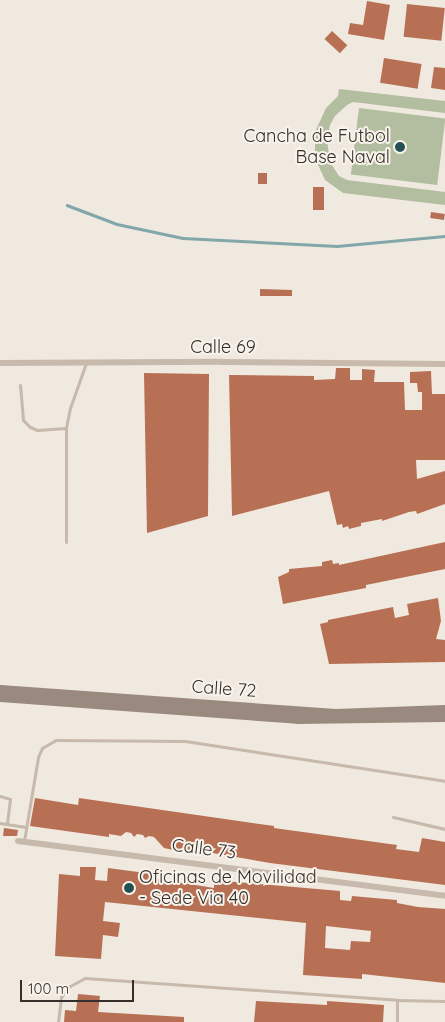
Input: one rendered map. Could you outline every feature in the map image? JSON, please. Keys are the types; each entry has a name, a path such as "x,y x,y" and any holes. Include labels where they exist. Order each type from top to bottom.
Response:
{"main road":[{"name":"Calle 72","path":"0,689 335,713 445,709"},
{"name":"Calle 72","path":"0,697 297,719 445,717"}],"street":[{"name":"Calle 69","path":"0,363 445,364"},
{"name":"Calle 73","path":"21,841 445,896"}],"lane":[{"path":"66,542 66,428 70,408 86,362"},
{"path":"20,385 23,420 30,427 37,430 66,428"},
{"path":"21,841 26,827 38,758 42,748 56,740 185,741 445,780"},
{"path":"0,796 10,799 7,824"},
{"path":"393,817 445,829"},
{"path":"0,823 26,827"},
{"path":"58,1022 61,997 70,986 85,978 397,1000 445,1001"},
{"path":"397,1000 397,1022"}],"green space":[{"path":"339,89 445,101 445,113 353,102 335,116 330,125 327,140 330,162 339,176 347,180 445,192 445,205 343,193 325,180 315,158 315,132 326,108 338,96"},
{"name":"Cancha de Futbol Base Naval","path":"359,108 445,119 437,185 351,175"}],"building":[{"path":"367,1 390,5 384,40 348,34 350,23 363,25"},
{"path":"407,4 445,8 441,41 404,37"},
{"path":"332,31 347,45 340,53 324,39"},
{"path":"384,58 422,64 418,89 380,83"},
{"path":"434,67 445,68 445,90 431,88"},
{"path":"258,173 267,173 267,184 258,184"},
{"path":"313,187 324,187 324,210 313,210"},
{"path":"431,212 445,214 444,220 430,218"},
{"path":"260,289 292,290 292,296 260,296"},
{"path":"336,368 350,368 350,380 362,380 362,369 375,370 374,382 404,382 405,410 422,410 422,392 418,392 417,383 410,383 410,372 431,371 432,394 445,394 445,460 416,460 417,479 445,471 445,504 417,514 416,511 409,512 382,521 382,519 361,523 361,526 349,529 348,526 343,528 342,524 337,525 329,491 232,516 229,375 314,376 314,380 335,379"},
{"path":"144,373 209,374 208,516 147,533"},
{"path":"445,542 445,569 366,585 366,588 283,604 278,577 289,572 289,569 322,566 322,562 332,560 333,564 339,563 339,565"},
{"path":"438,598 441,621 436,639 445,640 445,662 329,664 320,624 328,622 328,620 393,607 395,618 409,615 407,604"},
{"path":"35,798 78,805 79,798 397,845 396,849 419,852 422,838 445,842 445,885 270,863 201,851 200,855 192,854 164,848 154,837 149,836 145,838 143,835 137,834 134,837 131,833 126,832 121,836 109,834 109,837 30,826"},
{"path":"4,828 18,830 17,836 3,836"},
{"path":"80,867 96,867 95,880 107,881 108,868 153,874 152,878 214,888 214,880 340,891 340,900 351,901 352,896 397,900 397,903 418,907 445,909 445,983 362,974 362,979 303,975 306,923 105,902 103,921 120,923 118,937 103,935 101,959 55,956 59,874 80,876","holes":["326,926 371,931 370,942 351,941 350,950 325,948"]},
{"path":"78,994 100,996 98,1012 184,1017 184,1022 64,1022 65,1010 76,1011"},
{"path":"256,1001 327,1005 327,1001 384,1005 383,1022 254,1022"}],"waterway":[{"path":"67,205 117,224 183,238 337,246 445,236"}],"place":[{"name":"Cancha de Futbol Base Naval","path":"400,147"},
{"name":"Oficinas de Movilidad - Sede Via 40","path":"129,888"}]}
